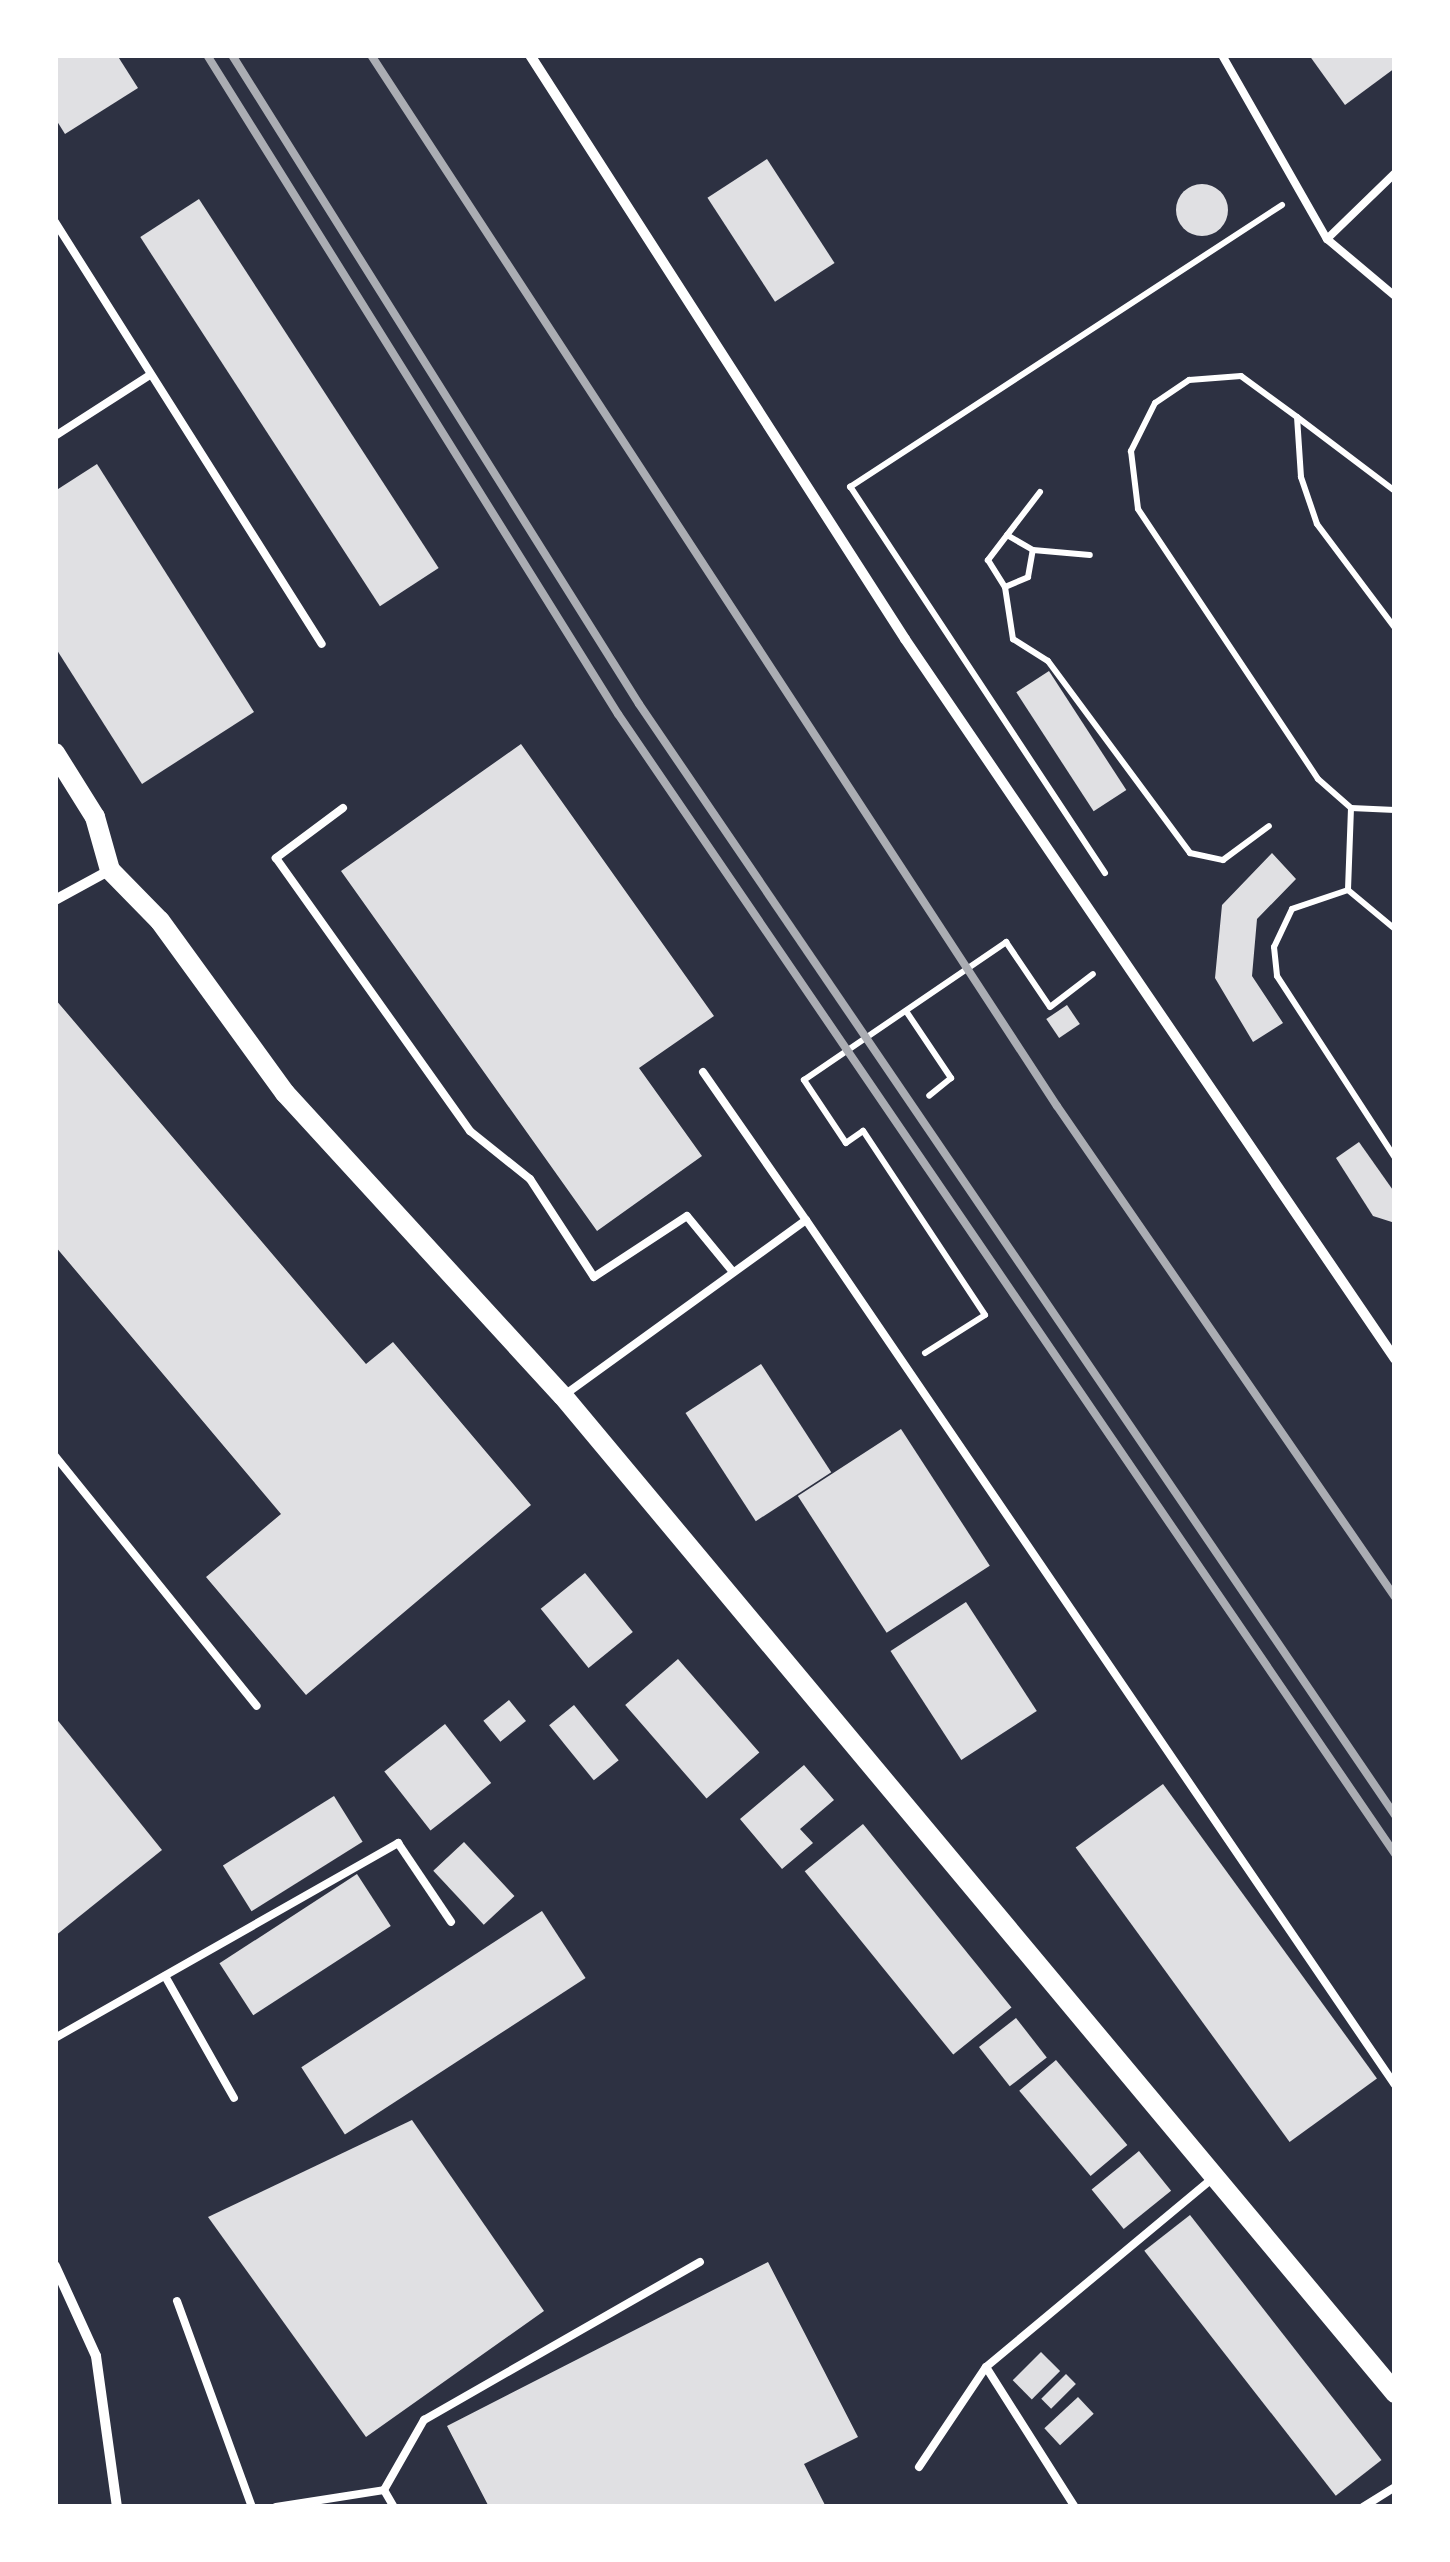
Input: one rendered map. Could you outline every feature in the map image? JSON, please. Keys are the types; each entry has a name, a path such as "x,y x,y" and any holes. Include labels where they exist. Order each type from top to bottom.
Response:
{"main road":[{"path":"55,753 95,817 110,870 160,921 324,1140 563,1396 1220,2172 1395,2392"}],"street":[{"path":"530,55 905,639 1390,1341 1395,1359"},
{"path":"55,900 110,870"},
{"path":"55,2266 96,2356 117,2507"}],"lane":[{"path":"1222,55 1296,195 1327,239 1395,296"},
{"path":"1327,239 1395,173"},
{"path":"55,222 322,644"},
{"path":"55,436 150,375"},
{"path":"344,808 276,858 470,1132 530,1179 594,1277 687,1216 734,1272"},
{"path":"704,1072 1395,2086"},
{"path":"563,1396 806,1220"},
{"path":"55,1456 257,1706"},
{"path":"55,2038 398,1843 451,1922"},
{"path":"165,1976 234,2098"},
{"path":"919,2467 986,2367 1220,2172"},
{"path":"384,2490 424,2420 700,2262"},
{"path":"177,2301 252,2507"},
{"path":"986,2367 1074,2507"},
{"path":"1363,2507 1395,2486"},
{"path":"276,2507 384,2490"},
{"path":"384,2490 394,2507"}],"path":[{"path":"1105,872 850,487 1296,195"},
{"path":"1395,491 1241,376 1188,380 1145,415 1131,480 1138,509 1318,780 1351,808 1395,810"},
{"path":"1297,417 1301,477 1317,524 1395,628"},
{"path":"1040,492 988,560 1006,587 1013,639 1048,661 1174,841 1222,860 1269,826"},
{"path":"1006,535 1033,550 1090,554"},
{"path":"1006,587 1028,577 1033,550"},
{"path":"1348,890 1351,808"},
{"path":"1348,890 1395,929"},
{"path":"1348,890 1292,909 1274,947 1277,976 1395,1158"},
{"path":"907,1366 984,1315 863,1132 846,1143 804,1080 1006,942 1050,1007 1093,974"},
{"path":"906,1011 951,1078 928,1096"}],"building":[{"path":"55,55 117,55 138,88 65,134 55,118"},
{"path":"1309,55 1395,55 1395,68 1345,105"},
{"path":"767,159 835,263 775,302 707,198"},
{"path":"1202,184 1221,191 1228,210 1221,229 1202,236 1183,229 1176,210 1183,191"},
{"path":"199,199 439,568 380,606 140,237"},
{"path":"97,464 254,712 142,784 55,647 55,491"},
{"path":"1049,671 1126,790 1094,811 1016,692"},
{"path":"521,744 714,1016 639,1068 702,1156 597,1231 341,871"},
{"path":"1272,853 1296,879 1257,919 1252,976 1283,1023 1253,1042 1215,978 1222,905"},
{"path":"55,999 366,1364 393,1342 531,1505 306,1695 206,1577 281,1514 55,1246"},
{"path":"1067,1005 1080,1024 1059,1038 1046,1019"},
{"path":"1359,1142 1395,1193 1395,1223 1373,1216 1336,1158"},
{"path":"761,1364 831,1472 756,1521 686,1413"},
{"path":"901,1429 990,1566 887,1633 798,1496"},
{"path":"585,1573 633,1632 589,1668 541,1609"},
{"path":"966,1602 1037,1711 961,1760 891,1651"},
{"path":"678,1659 759,1753 707,1799 625,1705"},
{"path":"509,1700 526,1721 500,1742 483,1721"},
{"path":"574,1705 619,1760 594,1780 549,1725"},
{"path":"55,1717 162,1850 55,1936"},
{"path":"445,1724 491,1783 430,1831 384,1771"},
{"path":"804,1765 834,1800 800,1829 813,1843 782,1869 740,1819"},
{"path":"1163,1784 1377,2078 1290,2142 1076,1847"},
{"path":"334,1796 363,1842 252,1911 223,1865"},
{"path":"863,1824 1012,2007 953,2055 805,1871"},
{"path":"464,1842 514,1896 484,1925 433,1871"},
{"path":"357,1874 391,1926 253,2015 219,1963"},
{"path":"542,1911 586,1978 345,2134 301,2067"},
{"path":"1016,2018 1047,2057 1010,2086 979,2047"},
{"path":"1056,2060 1127,2145 1091,2176 1019,2091"},
{"path":"412,2120 544,2311 366,2437 208,2217"},
{"path":"1139,2151 1171,2191 1124,2229 1092,2189"},
{"path":"1190,2215 1381,2460 1336,2496 1144,2251"},
{"path":"768,2262 858,2437 804,2464 826,2507 489,2507 447,2426"},
{"path":"1041,2352 1060,2371 1032,2399 1013,2380"},
{"path":"1066,2374 1076,2384 1051,2409 1041,2399"},
{"path":"1078,2397 1094,2414 1060,2445 1044,2428"}],"railway":[{"path":"207,55 618,714 1395,1854"},
{"path":"232,55 639,704 1395,1815"},
{"path":"371,55 1057,1106 1395,1597"}]}
